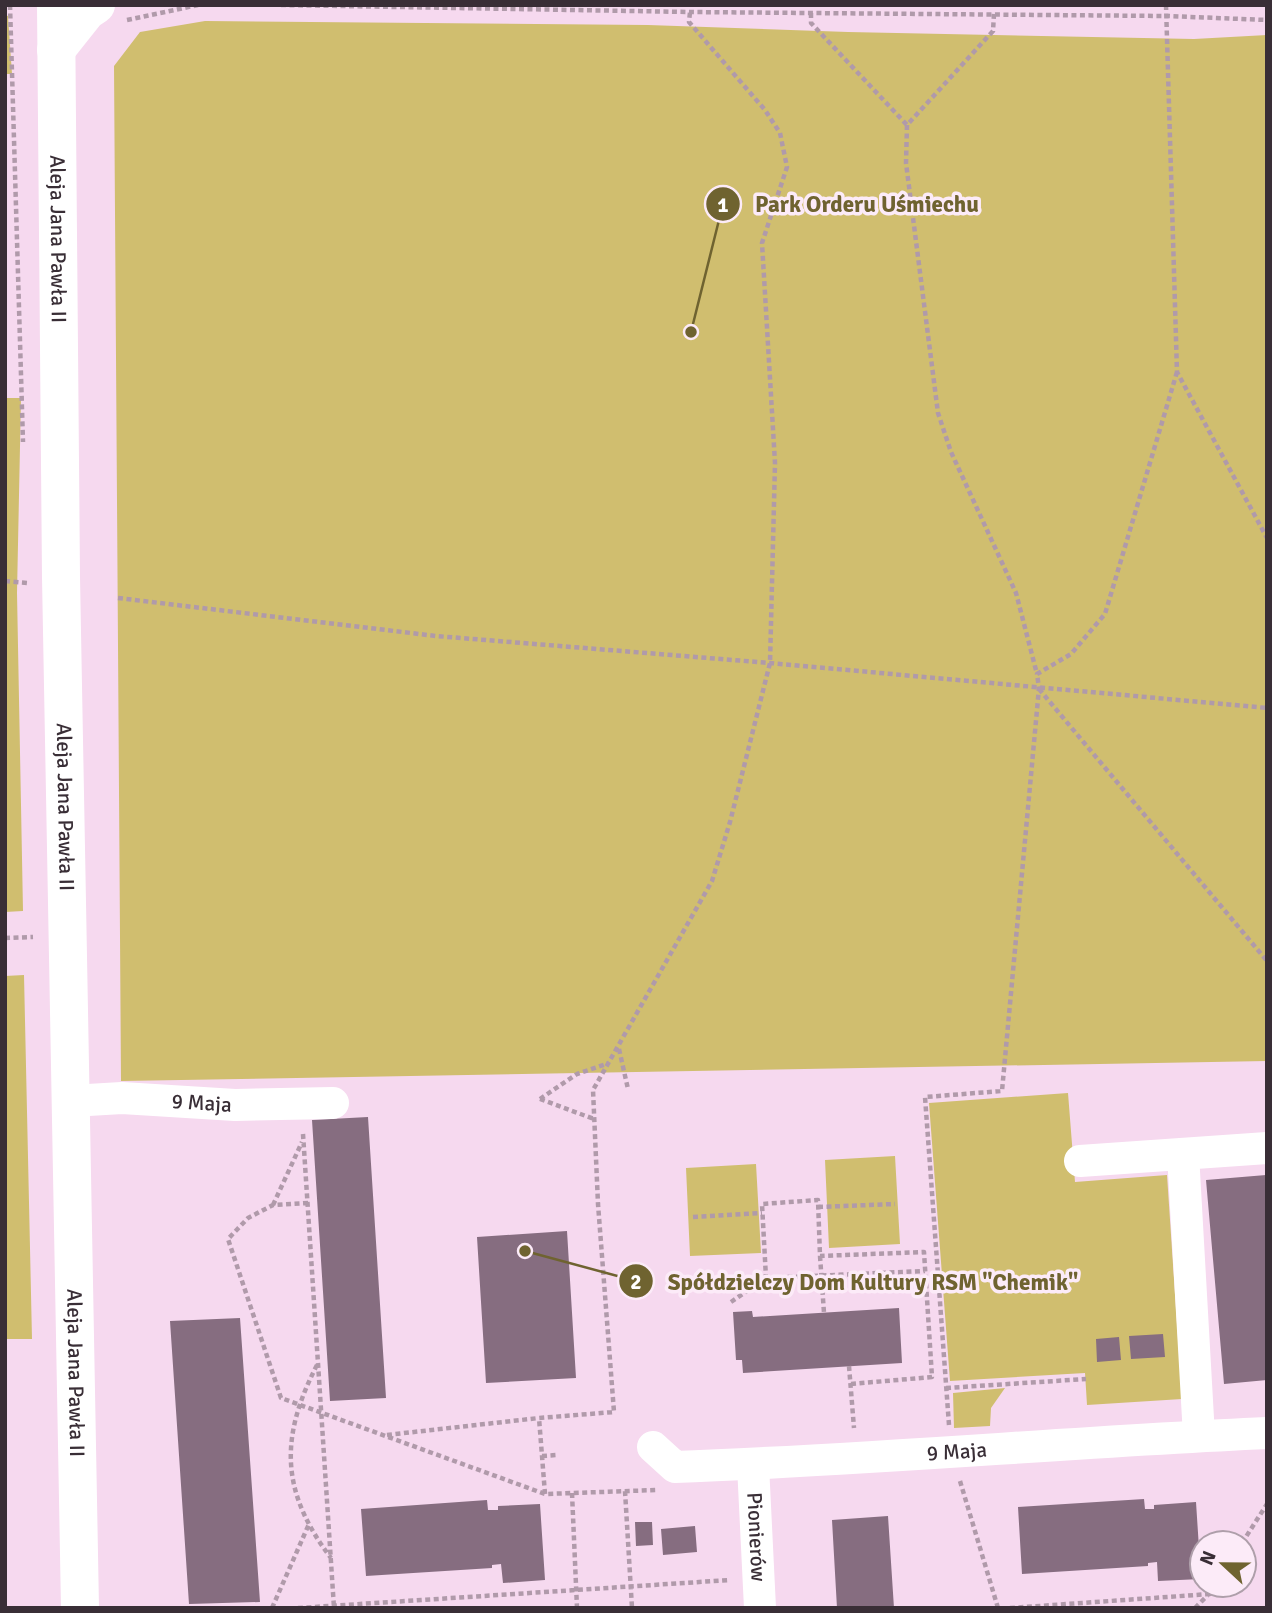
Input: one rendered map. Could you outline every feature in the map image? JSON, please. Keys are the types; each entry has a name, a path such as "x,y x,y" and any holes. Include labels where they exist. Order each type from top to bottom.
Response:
{"main road":[{"path":"30,5 56,50 87,11 111,13"},
{"name":"Aleja Jana Pawła II","path":"56,5 61,565 80,1608"}],"street":[{"name":"9 Maja","path":"71,1101 122,1098 235,1105 333,1103"},
{"path":"1080,1161 1267,1148"},
{"path":"1183,1154 1199,1436"},
{"name":"9 Maja","path":"653,1447 675,1467 753,1465 955,1450 1267,1433"},
{"name":"Pionierów","path":"753,1465 760,1608"}],"path":[{"path":"111,13 198,5"},
{"path":"281,5 1167,16 1267,20"},
{"path":"711,5 711,12"},
{"path":"1037,674 1071,654 1105,614 1177,372 1166,5"},
{"path":"383,1435 614,1412 598,1204 593,1090 712,881 770,663 775,463 762,243 787,167 780,133 765,110 688,22 690,12"},
{"path":"811,13 811,23 907,125"},
{"path":"994,14 993,31 907,125 906,163 938,413 951,452 1016,593 1039,688 1002,1091 925,1097 949,1425 953,1434 957,1473 998,1608"},
{"path":"1177,372 1267,538"},
{"path":"5,581 28,583"},
{"path":"118,598 436,636 1267,708"},
{"path":"1039,688 1267,961"},
{"path":"5,938 33,937"},
{"path":"618,1048 628,1089"},
{"path":"594,1119 540,1099 578,1074 609,1063"},
{"path":"301,1104 334,1607"},
{"path":"272,1205 303,1140"},
{"path":"766,1278 762,1204 818,1200 824,1313"},
{"path":"307,1203 272,1205 248,1218 228,1239 281,1398 545,1494 663,1490"},
{"path":"818,1208 895,1204"},
{"path":"693,1217 762,1213"},
{"path":"821,1256 924,1252 932,1377 850,1384"},
{"path":"732,1302 766,1278 925,1271"},
{"path":"318,1364 299,1405 291,1442 291,1465 297,1495 309,1524 331,1559"},
{"path":"849,1366 854,1431"},
{"path":"946,1388 1086,1379"},
{"path":"539,1418 545,1494"},
{"path":"542,1456 557,1455"},
{"path":"625,1491 632,1608"},
{"path":"572,1493 577,1608"},
{"path":"1251,1529 1267,1504"},
{"path":"272,1608 309,1524"},
{"path":"298,1608 735,1580"},
{"path":"1010,1608 1188,1596"}],"shaded area":[{"path":"5,15 8,16 12,74 5,74"},
{"path":"205,21 648,25 1194,39 1267,35 1267,1061 121,1081 114,66 140,32"},
{"path":"5,398 21,398 17,593 23,911 5,912"},
{"path":"24,975 32,1339 5,1339 5,976"},
{"path":"1068,1093 1075,1182 1167,1175 1182,1399 1087,1405 1085,1373 950,1381 929,1103"},
{"path":"895,1156 900,1244 829,1248 825,1160"},
{"path":"756,1164 761,1253 690,1256 686,1168"},
{"path":"1005,1388 991,1408 990,1426 954,1428 953,1393"}],"building":[{"path":"368,1117 386,1398 330,1401 312,1120"},
{"path":"1266,1175 1267,1380 1224,1384 1206,1180"},
{"path":"567,1231 576,1378 486,1383 477,1237"},
{"path":"899,1308 902,1363 743,1373 742,1360 736,1360 733,1312 752,1311 753,1317"},
{"path":"240,1318 260,1602 189,1604 170,1321"},
{"path":"1163,1334 1165,1357 1131,1359 1129,1336"},
{"path":"1119,1337 1121,1360 1097,1362 1096,1339"},
{"path":"1144,1499 1145,1509 1154,1509 1154,1505 1196,1502 1198,1529 1188,1529 1188,1580 1158,1581 1157,1562 1148,1563 1148,1566 1022,1574 1018,1507"},
{"path":"487,1500 488,1510 498,1510 498,1506 540,1504 545,1580 503,1583 501,1564 492,1565 492,1568 366,1576 361,1509"},
{"path":"888,1516 894,1608 837,1608 832,1520"},
{"path":"635,1522 652,1522 653,1545 636,1546"},
{"path":"695,1526 697,1552 663,1555 661,1529"}],"place":[{"name":"Park Orderu Uśmiechu","path":"691,332"},
{"name":"Spółdzielczy Dom Kultury RSM \"Chemik\"","path":"525,1251"}]}
